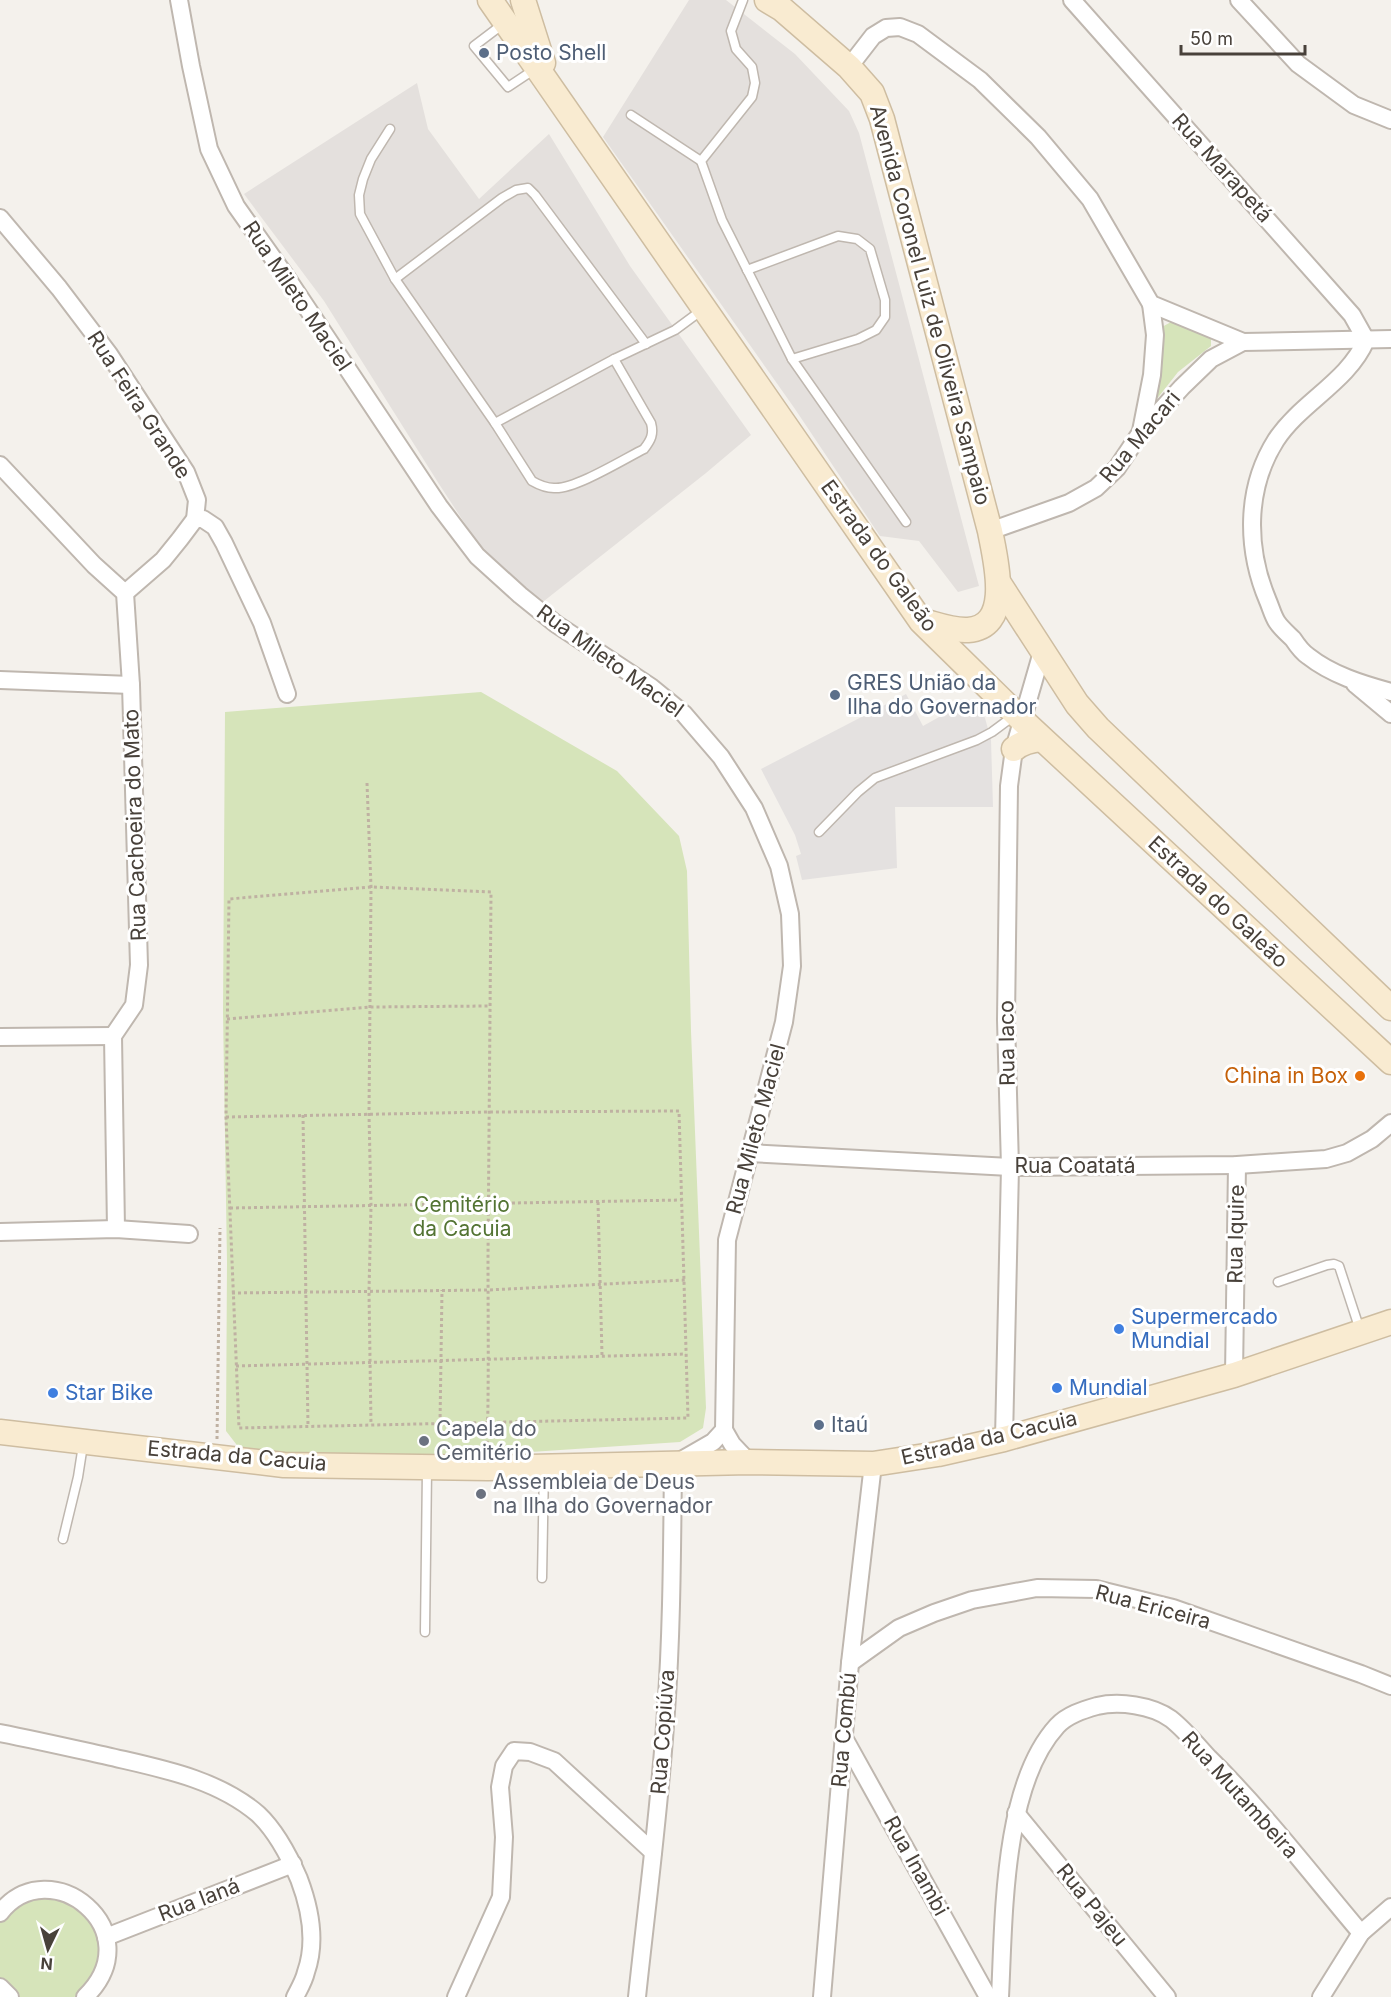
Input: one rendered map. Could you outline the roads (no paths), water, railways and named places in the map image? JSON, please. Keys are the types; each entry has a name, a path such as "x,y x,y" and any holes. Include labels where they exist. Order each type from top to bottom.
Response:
{"main road":[{"name":"Estrada do Galeão","path":"490,0 921,621 1041,739 1391,1062"},
{"path":"523,0 543,75"},
{"name":"Avenida Coronel Luiz de Oliveira Sampaio","path":"767,0 782,9 849,67 872,93 882,119 990,531 1000,585"},
{"name":"Estrada do Galeão","path":"1000,585 1077,704 1098,728 1391,1008"},
{"path":"921,621 971,630 984,625 994,614 1000,585"},
{"path":"1014,749 1032,739 1041,739"},
{"name":"Estrada da Cacuia","path":"0,1432 284,1465 488,1468 749,1462 873,1464 938,1454 1004,1439 1234,1375 1391,1322"}],"street":[{"name":"Rua Mileto Maciel","path":"179,0 209,149 236,206 287,278 439,506 477,556 520,595 556,624 651,687 684,714 722,757 754,808 779,866 790,915 792,966 784,1022 727,1240 724,1430"},
{"name":"Rua Marapetá","path":"1072,0 1352,315 1366,339"},
{"path":"1239,0 1298,64 1354,105 1391,120"},
{"path":"849,67 873,36 886,28 900,27 918,34 980,80 1038,137 1090,199 1151,304 1155,335 1152,375 1140,432"},
{"name":"Rua Feira Grande","path":"0,218 59,288 109,354 186,471 197,500 195,519"},
{"path":"1151,304 1243,342"},
{"path":"1366,339 1360,355 1347,371 1303,408 1277,439 1261,467 1254,501 1251,539 1261,585 1277,622 1307,656 1350,680 1391,714"},
{"name":"Rua Macari","path":"990,531 1069,503 1096,488 1117,468 1140,432 1182,387 1211,359 1243,342 1391,339"},
{"path":"0,465 94,565 125,593 163,560 195,519 203,519 215,527 262,623 287,694"},
{"name":"Rua Cachoeira do Mato","path":"113,1036 134,1005 139,965 131,685 125,593"},
{"name":"Rua Iaco","path":"1004,1439 1010,1167 1006,1020 1009,786 1019,718 1042,652"},
{"path":"0,680 131,685"},
{"path":"1350,680 1391,692"},
{"path":"0,1037 113,1036 116,1229"},
{"name":"Rua Coatatá","path":"749,1153 1010,1167 1237,1165 1326,1159 1347,1153 1372,1139 1391,1123"},
{"name":"Rua Iquire","path":"1234,1375 1237,1165"},
{"path":"0,1232 116,1229 189,1234"},
{"path":"673,1465 713,1442 724,1430 732,1444 749,1462"},
{"name":"Rua Combú","path":"822,1997 843,1736 873,1464"},
{"name":"Rua Copiúva","path":"637,1997 666,1710 672,1564 673,1465"},
{"name":"Rua Ericeira","path":"850,1663 899,1628 972,1600 1036,1588 1096,1589 1173,1608 1391,1686"},
{"name":"Rua Mutambeira","path":"1000,1997 1008,1876 1016,1813 1039,1754 1058,1725 1079,1711 1111,1703 1140,1706 1170,1718 1237,1785 1361,1933"},
{"path":"0,1733 175,1771 232,1796 259,1815 293,1864 308,1901 312,1926 307,1971 295,1997"},
{"name":"Rua Inambi","path":"843,1736 988,1997"},
{"path":"456,1997 501,1897 504,1837 500,1787 504,1766 514,1751 530,1752 554,1761 653,1852"},
{"name":"Rua Pajeu","path":"1016,1813 1167,1997"},
{"name":"Rua Ianá","path":"106,1937 293,1864"},
{"path":"1,1911 16,1899 34,1892 52,1891 71,1895 87,1905 99,1919 106,1937 107,1954 104,1971 95,1987 85,1997"},
{"path":"1321,1997 1361,1933 1391,1907"},
{"path":"0,1987 10,1997"}],"lane":[{"path":"701,162 752,98 755,83 752,67 736,49 731,31 743,0"},
{"path":"506,22 474,46 508,87 543,75"},
{"path":"631,115 701,162 722,220 792,359 906,522"},
{"path":"390,129 371,159 363,179 359,195 360,214 395,279 495,423 532,481 555,489 569,487 644,449 651,440 653,432 651,423 614,359"},
{"path":"395,279 502,198 516,190 528,188 646,344"},
{"path":"747,270 838,236 857,239 870,249 885,300 885,317 876,330 858,339 792,359"},
{"path":"495,423 614,359 675,330 705,308"},
{"path":"819,832 858,792 876,778 977,740 1019,718"},
{"path":"1278,1282 1327,1265 1339,1266 1361,1333"},
{"path":"63,1539 78,1477 83,1441"},
{"path":"425,1632 427,1467"},
{"path":"542,1578 544,1467"}],"place":[{"name":"Posto Shell","path":"484,53"},
{"name":"GRES União da Ilha do Governador","path":"835,695"},
{"name":"China in Box","path":"1360,1076"},
{"name":"Supermercado Mundial","path":"1119,1329"},
{"name":"Mundial","path":"1057,1388"},
{"name":"Star Bike","path":"53,1393"},
{"name":"Itaú","path":"819,1425"},
{"name":"Capela do Cemitério","path":"424,1441"},
{"name":"Assembleia de Deus na Ilha do Governador","path":"481,1494"}],"park label":[{"name":"Cemitério da Cacuia","path":"462,1217"}]}
